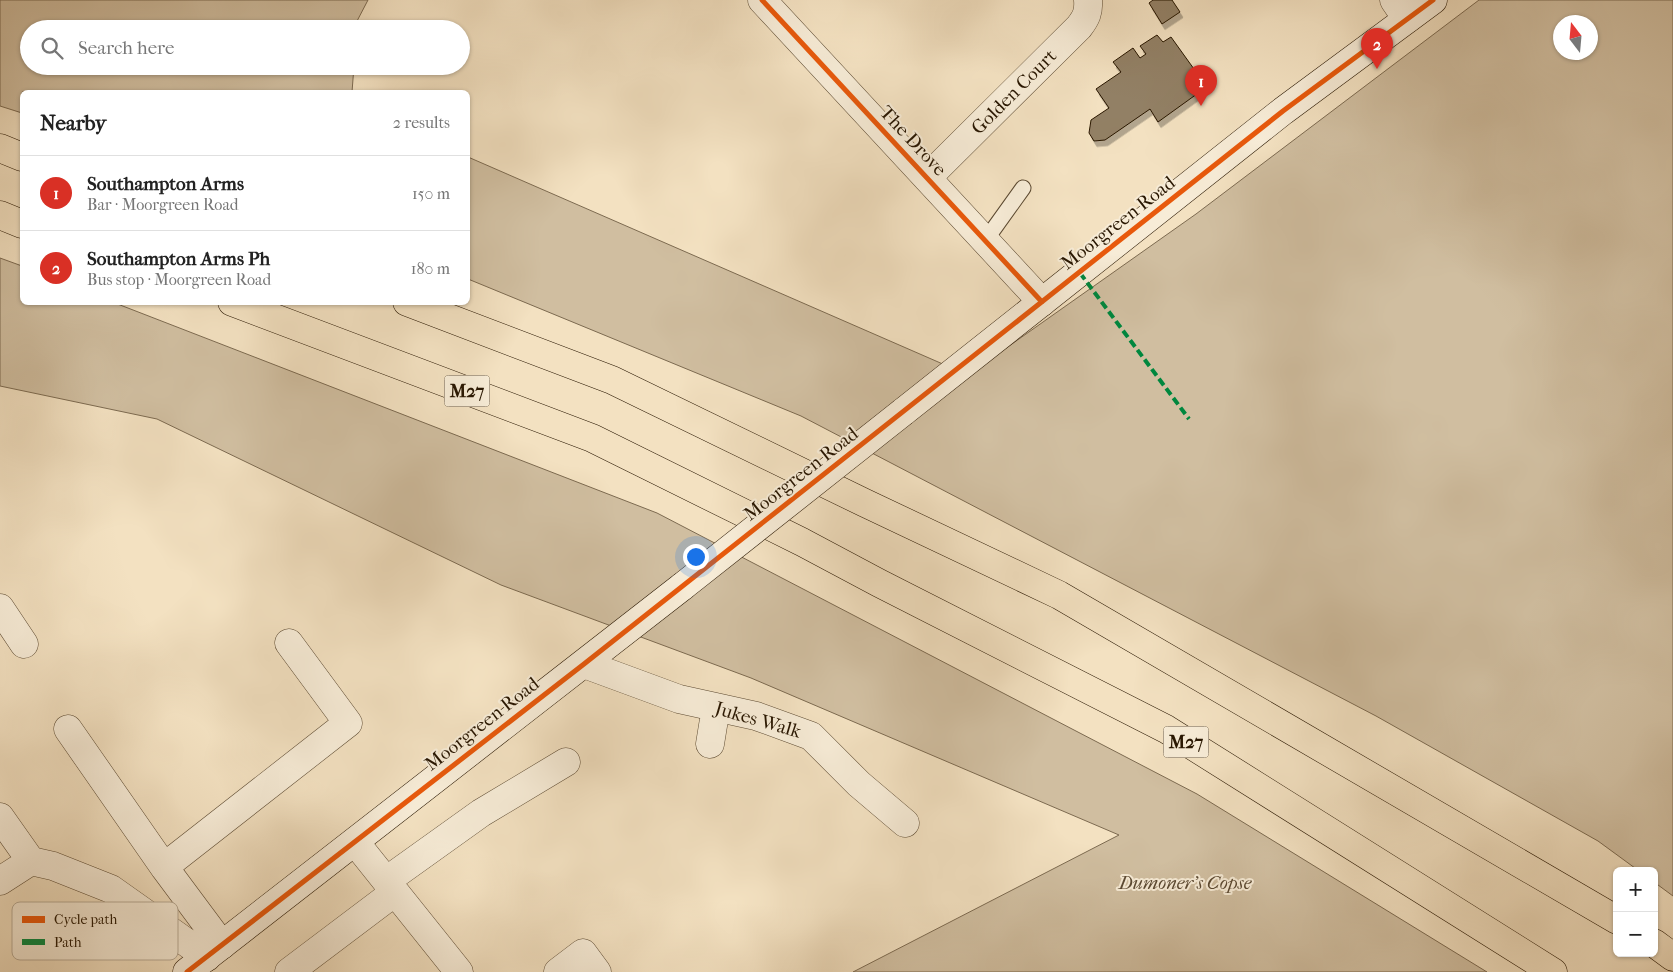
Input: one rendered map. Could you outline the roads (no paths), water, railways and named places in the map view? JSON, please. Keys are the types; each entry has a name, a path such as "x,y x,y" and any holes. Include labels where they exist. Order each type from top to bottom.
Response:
{"highway":[{"path":"0,148 20,156"},
{"path":"0,215 20,223"},
{"name":"M27","path":"240,305 592,438 802,542 1166,729 1553,972"},
{"path":"415,305 612,380 1059,595 1613,918"},
{"path":"1658,946 1673,956"}],"street":[{"name":"The Drove","path":"762,0 1042,302"},
{"name":"Golden Court","path":"927,178 1079,27 1086,18 1089,9 1088,0"},
{"name":"Moorgreen Road","path":"205,958 584,664 1283,111 1400,9 1433,0"},
{"path":"0,608 24,644"},
{"path":"164,867 348,723 289,643"},
{"name":"Jukes Walk","path":"584,664 679,699 756,716 812,736 859,784 905,823"},
{"path":"710,744 716,707"},
{"path":"68,729 164,867 205,958"},
{"path":"289,972 481,813 566,762"},
{"path":"0,817 31,861 53,866 110,889 128,902"},
{"path":"355,842 391,887 445,967"},
{"path":"0,881 31,861"},
{"path":"178,938 205,958"},
{"path":"558,972 583,953 597,972"}],"lane":[{"path":"985,241 1023,188"}],"place":[{"name":"Southampton Arms Ph","path":"1377,69"},
{"name":"Southampton Arms","path":"1201,106"}],"park label":[{"name":"Dumoner's Copse","path":"1185,883"}]}
